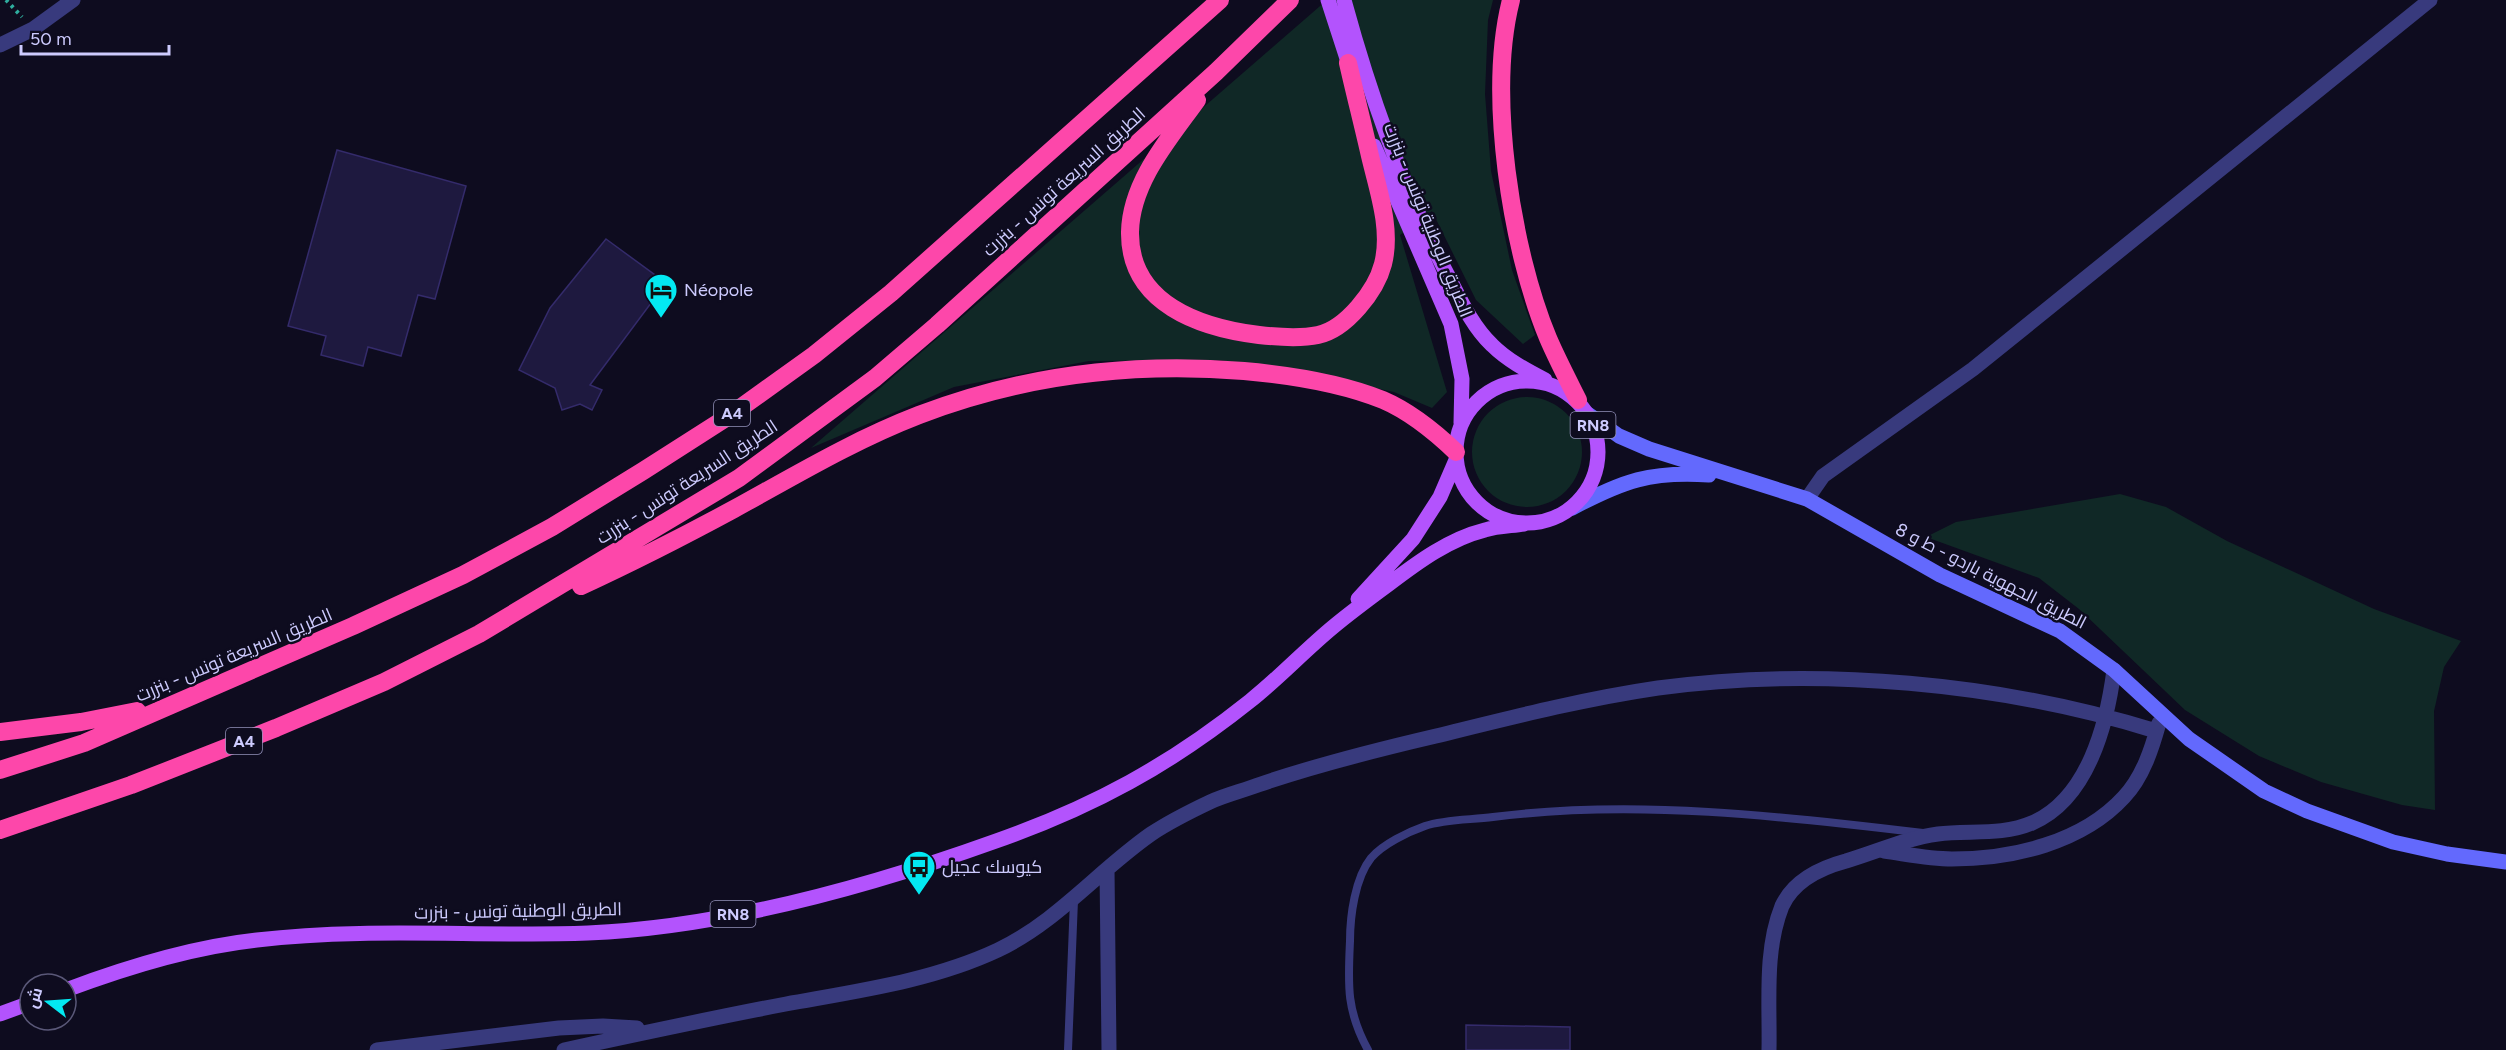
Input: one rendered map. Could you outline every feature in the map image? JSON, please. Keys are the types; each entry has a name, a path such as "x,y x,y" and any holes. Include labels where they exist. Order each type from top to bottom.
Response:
{"highway":[{"name":"الطريق السريعة تونس - بنزرت","path":"0,770 84,743 353,626 463,575 552,527 729,416 814,355 891,293 1220,0"},
{"name":"الطريق السريعة تونس - بنزرت","path":"0,830 131,785 276,728 384,682 479,634 740,478 856,392 937,325 1216,72 1290,0"},
{"name":"RN8","path":"1511,0 1501,65 1502,127 1511,201 1527,270 1548,337 1583,407"},
{"path":"1216,72 1151,164 1137,197 1130,233 1136,262 1149,289 1169,306 1199,323 1240,333 1281,337 1319,335 1342,322 1360,306 1374,285 1383,264 1385,246 1382,205 1348,63"},
{"path":"479,634 650,554 863,439 920,415 987,393 1047,379 1122,369 1195,367 1267,373 1332,385 1382,400 1432,429 1456,456"},
{"path":"0,732 81,722 166,706"}],"main road":[{"name":"الطريق الوطنية تونس - بنزرت","path":"1328,0 1378,157 1451,324 1462,379 1461,425 1456,456 1440,497 1413,539 1332,628"},
{"name":"الطريق الوطنية تونس - بنزرت","path":"78,986 181,954 255,940 334,934 590,933 690,922 788,902 895,876 1055,818 1143,777 1193,744 1253,699 1332,628 1416,563 1450,543 1485,530 1541,523 1558,517 1572,508 1587,493 1596,474 1599,453 1597,432 1583,407 1553,385 1510,360 1491,344 1465,309 1432,245 1391,151 1344,0"},
{"name":"الطريق الوطنية تونس - بنزرت","path":"1461,425 1472,406 1489,391 1509,382 1531,380 1553,385"},
{"name":"الطريق الجهوية باردو - ط و 8","path":"1583,407 1619,436 1808,500 1940,575 2060,631 2114,670 2161,714 2219,762 2264,791 2307,811 2393,842 2447,854 2506,862"},
{"name":"الطريق الوطنية تونس - بنزرت","path":"1456,456 1461,479 1471,497 1486,511 1504,520 1524,524"},
{"name":"الطريق الجهوية باردو - ط و 8","path":"1572,508 1612,487 1643,477 1679,473 1733,476"},
{"path":"0,1014 18,1007"}],"street":[{"path":"0,45 33,28 73,0"},
{"path":"1808,500 1822,476 1973,369 2430,0"},
{"path":"1769,1050 1770,956 1774,931 1783,904 1802,880 1827,866 1936,834 2010,828 2032,823 2060,804 2079,781 2092,753 2105,715 2114,670"},
{"path":"564,1050 655,1030 885,986 950,968 996,951 1038,928 1153,833 1212,801 1282,777 1389,747 1530,713 1657,688 1738,681 1821,679 1997,694 2105,715 2156,731"},
{"path":"1881,850 1951,859 1990,857 2030,850 2069,836 2100,818 2125,796 2140,774 2161,714"},
{"path":"1107,869 1109,1050"},
{"path":"377,1050 559,1028 603,1026 655,1030"}],"lane":[{"path":"1368,1050 1356,1028 1348,991 1350,916 1359,883 1371,858 1395,840 1426,825 1532,812 1616,810 1734,814 1830,821 1936,834"},
{"path":"1068,1050 1074,898"}],"green space":[{"path":"1327,0 1493,0 1488,20 1485,94 1491,171 1512,270 1535,335 1523,344 1476,300 1432,211 1400,235 1447,392 1432,408 1394,392 1220,360 1089,361 954,387 811,448"},
{"path":"1527,397 1548,401 1566,413 1578,431 1582,452 1578,473 1566,491 1548,503 1527,507 1506,503 1488,491 1476,473 1472,452 1476,431 1488,413 1506,401"},
{"path":"2120,494 2166,507 2227,541 2374,609 2461,641 2444,667 2434,711 2435,810 2402,805 2321,782 2259,756 2185,710 2079,609 2039,578 1926,537 1956,522"}],"building":[{"path":"337,150 466,186 435,299 418,295 401,356 368,347 363,366 321,355 326,336 288,326"},
{"path":"606,239 666,283 590,385 602,390 592,410 580,404 562,410 555,388 519,370 550,308"},
{"path":"1466,1025 1570,1027 1570,1050 1466,1050"}],"place":[{"name":"Néopole","path":"661,319"},
{"name":"كيوسك عجيل","path":"919,896"}]}
